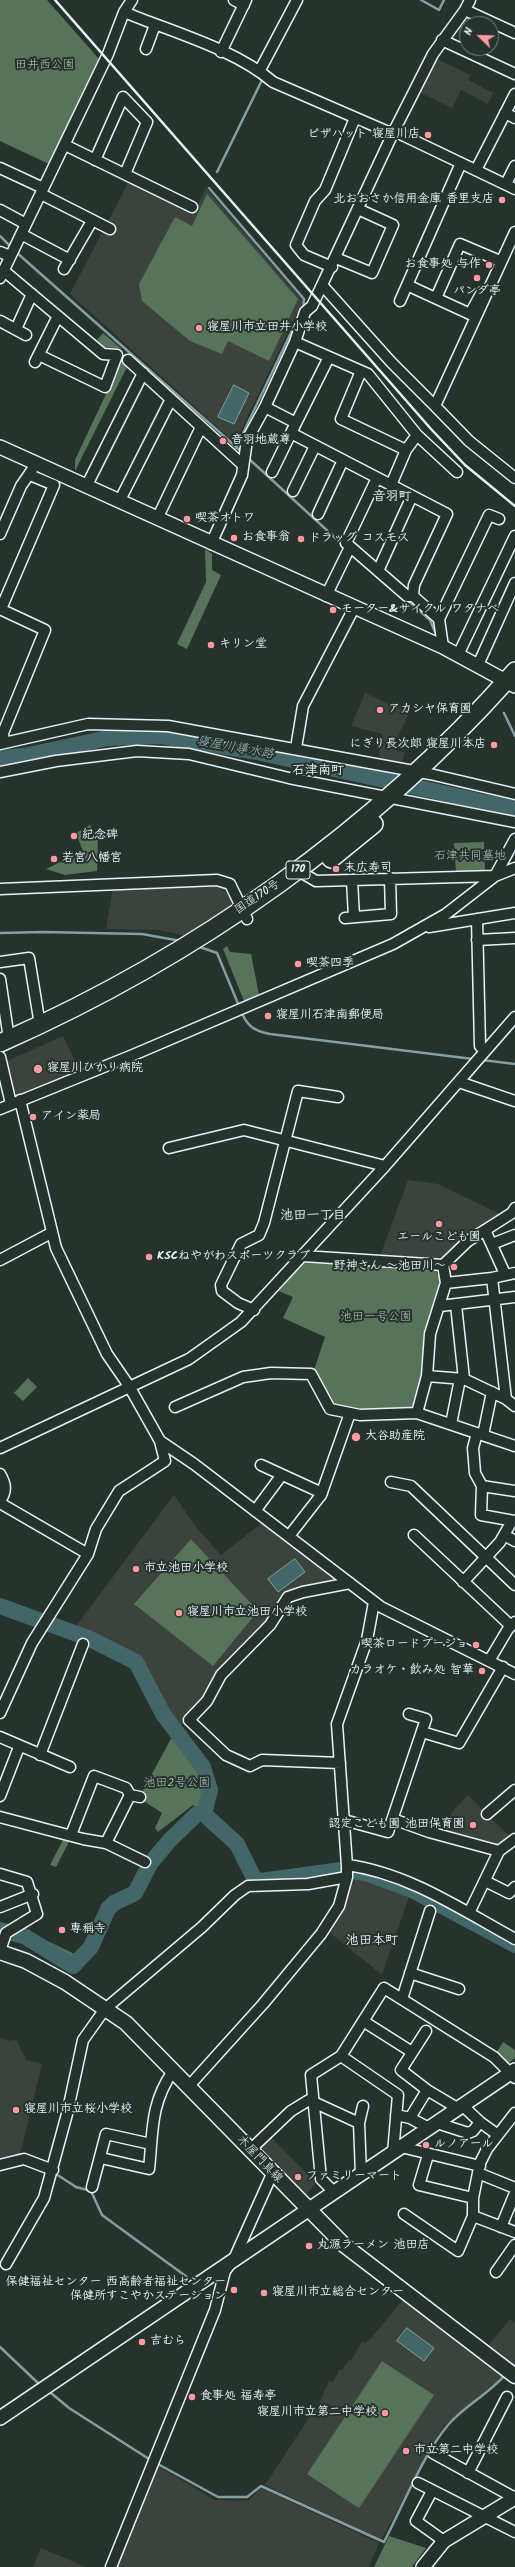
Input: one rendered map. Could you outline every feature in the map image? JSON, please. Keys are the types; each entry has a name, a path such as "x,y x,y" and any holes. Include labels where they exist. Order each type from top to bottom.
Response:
{"highway":[{"name":"国道170号","path":"0,1056 123,995 244,914 269,892 302,873 397,797 422,774 513,681"},
{"name":"国道170号","path":"5,1041 40,1025 198,945"}],"main road":[{"name":"木屋門真線","path":"0,1951 26,1962 65,1982 126,2023 189,2086 308,2211 344,2245 515,2376"}],"street":[{"path":"58,316 37,359 105,387 117,355 103,354 32,294 2,274 66,145 108,54 124,12 132,0"},
{"path":"221,52 245,2 234,0"},
{"path":"263,73 297,0"},
{"path":"211,544 242,475 247,440 265,407 295,342 305,312 312,306 334,262 393,133 442,40 465,10 470,0"},
{"path":"465,10 515,32"},
{"path":"124,12 221,52 263,73 274,82 461,163 510,187 515,166"},
{"path":"146,49 155,25"},
{"path":"442,40 515,74"},
{"path":"476,170 515,94"},
{"path":"95,160 123,97 147,122 125,174"},
{"path":"506,113 515,118"},
{"path":"355,118 325,190 315,201 296,245 304,255 372,273 393,225 358,209"},
{"path":"66,145 192,207"},
{"path":"400,301 461,163"},
{"path":"0,168 110,229"},
{"path":"0,210 26,224"},
{"path":"64,269 89,226"},
{"path":"435,406 493,284 498,266 515,232"},
{"path":"19,239 70,260"},
{"path":"436,298 460,244 498,266"},
{"path":"0,252 10,256"},
{"path":"407,285 470,314 492,273 498,266"},
{"path":"322,285 391,362 470,442 515,478"},
{"path":"16,329 32,294"},
{"path":"0,321 26,335"},
{"path":"295,342 368,374 417,435 457,472"},
{"path":"272,472 329,357"},
{"path":"128,360 201,427 244,458"},
{"path":"361,371 341,419 406,450"},
{"path":"86,487 142,373"},
{"path":"119,502 171,399"},
{"path":"265,407 296,423"},
{"path":"157,519 201,427"},
{"path":"291,433 447,514 414,585 413,596"},
{"path":"391,485 406,450 417,435"},
{"path":"293,491 315,446"},
{"path":"0,447 54,485 0,609 45,630 3,733 2,743 88,724 168,726 296,748 515,794"},
{"path":"318,514 343,460"},
{"path":"32,469 86,487 326,596 443,647 513,681"},
{"path":"0,534 21,486 32,469"},
{"path":"377,478 346,543 407,596 413,596 439,619"},
{"path":"378,571 412,496"},
{"path":"443,647 439,619 489,515 499,519"},
{"path":"458,655 515,536"},
{"path":"326,596 350,547"},
{"path":"478,665 515,583"},
{"path":"296,748 303,706 354,608"},
{"path":"0,772 56,761 137,751 189,754 289,778 397,797 515,822"},
{"path":"494,876 515,839"},
{"path":"0,1108 133,1055 393,944 446,914 494,876 515,868"},
{"path":"302,873 316,881 494,876"},
{"path":"352,880 349,918 391,914 390,878"},
{"path":"0,889 217,880 230,884 244,914"},
{"path":"423,928 515,913"},
{"path":"477,919 480,1046 484,1052"},
{"path":"477,940 515,938"},
{"path":"0,962 29,958 40,1025"},
{"path":"0,979 5,1041"},
{"path":"0,1448 189,1359 254,1310 385,1166 473,1067 484,1052 515,1017"},
{"path":"0,1056 16,1102 56,1248 107,1354 129,1386 160,1441 165,1461 119,1491 96,1529 88,1554 32,1643 0,1713"},
{"path":"459,1082 515,1101"},
{"path":"254,1310 238,1303 222,1291 222,1285 241,1244 259,1235 264,1223 298,1091 338,1098"},
{"path":"169,1148 244,1130 385,1166"},
{"path":"303,1256 443,1265 468,1241 512,1213 515,1208"},
{"path":"446,1283 492,1278 510,1274 485,1230"},
{"path":"0,1260 51,1233"},
{"path":"492,1244 515,1235"},
{"path":"418,1413 427,1376 430,1334 446,1283 443,1265"},
{"path":"492,1278 506,1398"},
{"path":"440,1306 515,1298"},
{"path":"451,1424 462,1379 456,1305"},
{"path":"176,1407 243,1377 271,1373 311,1374 330,1409 360,1415 418,1413 515,1446"},
{"path":"427,1376 462,1379 506,1398 515,1406"},
{"path":"463,1582 486,1558 514,1521 481,1515 482,1486 475,1473 473,1448 480,1434 492,1392"},
{"path":"289,1536 322,1493 350,1413"},
{"path":"160,1441 194,1464 374,1602 515,1674"},
{"path":"261,1465 281,1476 322,1493"},
{"path":"0,1474 5,1484 4,1495 0,1502 88,1554"},
{"path":"255,1510 281,1476"},
{"path":"391,1482 411,1486 444,1515 515,1585"},
{"path":"482,1486 515,1490"},
{"path":"414,1535 463,1582 513,1624 489,1661"},
{"path":"504,1535 515,1541"},
{"path":"340,1763 262,1760 250,1766 226,1755 189,1720 207,1702 221,1675 270,1626 288,1597 303,1592 350,1583"},
{"path":"189,2086 263,2004 321,1934 339,1906 347,1870 337,1724 367,1640 374,1602"},
{"path":"40,1755 83,1644"},
{"path":"422,1732 459,1743 503,1667"},
{"path":"344,1820 388,1832 426,1719 409,1714"},
{"path":"0,1737 19,1747 70,1767"},
{"path":"0,1796 19,1747"},
{"path":"71,1835 94,1776 126,1788 130,1795 140,1797"},
{"path":"487,1814 515,1790"},
{"path":"106,1843 130,1795"},
{"path":"0,1817 106,1843 145,1862"},
{"path":"393,1819 429,1832 498,1851"},
{"path":"469,1914 498,1851 515,1838"},
{"path":"6,2264 44,2198 53,2170 84,2040 105,2009 191,1936 235,1894 248,1886 308,1884 347,1870 385,1874 415,1885 515,1939"},
{"path":"0,1874 27,1882 33,1894 37,1914 30,1920 8,1931 0,1951"},
{"path":"485,1881 509,1893 515,1887"},
{"path":"0,1907 33,1894"},
{"path":"402,1999 430,1911"},
{"path":"410,1973 458,1989"},
{"path":"0,2418 234,2259 308,2211 461,2107 513,2074 494,2057 384,1988 341,2056 311,2075 315,2103 321,2179 334,2192"},
{"path":"363,2021 412,2052"},
{"path":"426,2031 401,2070 427,2090 461,2107 498,2135"},
{"path":"341,2056 398,2095 396,2115 397,2150"},
{"path":"101,2158 149,2169 154,2111 158,2098 173,2071"},
{"path":"410,2118 427,2090"},
{"path":"250,2150 291,2111 309,2100 359,2123"},
{"path":"361,2174 359,2123 363,2106"},
{"path":"404,2214 458,2251 473,2216 473,2198 479,2170 487,2149 515,2113"},
{"path":"396,2115 433,2126 468,2133 473,2131 480,2122"},
{"path":"92,2187 101,2158 106,2134 152,2144"},
{"path":"397,2150 428,2155 479,2170 515,2188"},
{"path":"428,2155 419,2185 473,2198"},
{"path":"0,2165 24,2159 53,2170"},
{"path":"111,2567 215,2310 225,2271 234,2259 272,2174"},
{"path":"501,2227 515,2193"},
{"path":"473,2216 515,2232"},
{"path":"496,2272 515,2245"},
{"path":"468,2472 507,2397"},
{"path":"423,2567 444,2541 515,2498 433,2453"},
{"path":"418,2483 515,2532"},
{"path":"432,2491 416,2521 444,2541"}],"shaded area":[{"path":"437,59 470,75 468,80 493,93 488,104 461,90 452,108 421,93"},
{"name":"寝屋川市立田井小学校","path":"129,181 194,213 206,188 303,301 235,443 70,294"},
{"path":"365,693 409,713 392,749 405,753 401,764 378,761 383,734 351,726"},
{"path":"221,885 235,906 186,936 159,930 106,929 113,888"},
{"path":"63,1036 80,1070 19,1098 13,1091 12,1076 5,1062"},
{"name":"エールこども園","path":"408,1180 438,1184 500,1214 438,1259 380,1256"},
{"name":"寝屋川市立池田小学校","path":"174,1495 196,1527 221,1555 262,1523 338,1583 291,1593 254,1639 221,1669 178,1730 166,1714 142,1667 133,1657 74,1629"},
{"name":"認定こども園 池田保育園","path":"468,1795 511,1837 493,1846 444,1833 452,1812"},
{"path":"349,1873 361,1873 411,1891 382,1975 329,1932 341,1915 347,1896"},
{"name":"寝屋川市立桜小学校","path":"0,2038 11,2041 16,2039 26,2060 42,2064 20,2155 0,2161"},
{"path":"269,2135 313,2180 315,2184 307,2194 301,2196 257,2147"},
{"name":"寝屋川市立第二中学校","path":"403,2300 503,2375 493,2386 443,2426 381,2540 265,2485 320,2401 329,2381 333,2382 340,2369 342,2370 349,2360 351,2360 362,2342 365,2343 372,2337"},
{"path":"510,2319 515,2323 515,2368 487,2347"},
{"path":"156,2465 215,2500 249,2500 261,2488 379,2543 369,2567 116,2567"},
{"path":"41,2548 86,2567 33,2567"}],"green space":[{"name":"田井西公園","path":"0,0 47,0 99,59 49,164 0,141"},
{"path":"207,194 298,299 269,361 228,341 222,354 190,341 142,301 139,284 175,217 192,226"},
{"path":"103,333 122,349 104,347 97,340"},
{"path":"122,360 129,363 75,471 75,460"},
{"path":"205,549 212,554 212,570 221,575 187,649 177,644 206,582"},
{"path":"90,825 98,838 97,871 65,875 46,869 83,851 76,833"},
{"name":"石津共同墓地","path":"484,842 485,872 456,873 454,843"},
{"path":"227,946 230,952 251,954 259,995 244,1001 223,949"},
{"name":"池田一号公園","path":"306,1259 435,1269 440,1279 440,1289 417,1402 408,1410 342,1410 331,1405 313,1373 325,1337 283,1318 293,1297 279,1291"},
{"path":"28,1378 37,1387 23,1401 14,1393"},
{"path":"191,1539 258,1611 213,1666 134,1604"},
{"name":"池田2号公園","path":"174,1733 200,1765 208,1794 199,1811 193,1805 158,1832 155,1828 162,1813 139,1798"},
{"path":"65,1836 71,1838 56,1867 50,1865"},
{"path":"39,1937 79,1956 73,1963 36,1942"},
{"path":"503,2042 515,2050 515,2058 509,2063 503,2061 496,2053"},
{"path":"382,2361 434,2395 359,2508 307,2474"},
{"path":"389,2536 426,2548 412,2567 374,2567"}],"water":[{"path":"234,385 249,393 234,424 218,417"},
{"path":"295,1559 305,1572 278,1592 268,1579"},
{"path":"407,2328 434,2348 424,2361 397,2341"}],"waterway":[{"path":"421,0 439,10 444,0"},
{"path":"217,172 263,78"},
{"path":"209,188 304,299 303,309"},
{"path":"0,236 11,247"},
{"path":"16,252 243,453"},
{"path":"236,448 297,320"},
{"path":"248,458 343,545"},
{"path":"406,599 430,620 435,632"},
{"path":"504,713 515,736"},
{"name":"寝屋川導水路","path":"0,758 24,756 108,738 161,736 257,752 515,809"},
{"path":"0,933 43,932 142,934 181,941"},
{"path":"197,946 217,953 239,1006"},
{"path":"241,1011 252,1027 270,1034 473,1059"},
{"path":"482,1060 515,1064"},
{"path":"0,1606 88,1638 136,1662 163,1714 203,1767 210,1790 204,1814 237,1844 254,1878 260,1881 342,1870 366,1873 412,1890 515,1945"},
{"path":"0,1930 24,1936 73,1966 91,1947 108,1909 114,1903 135,1893 150,1864 169,1841 197,1814 204,1814"},
{"path":"56,2174 76,2187 91,2191 102,2215 187,2277"},
{"path":"0,2347 38,2383"},
{"path":"156,2463 218,2497 247,2497 261,2486 384,2542 421,2466 439,2437 454,2418 492,2388 505,2375"},
{"path":"51,2393 69,2408 149,2459"}],"railway":[{"path":"55,0 431,429 465,465 515,506"}],"place":[{"name":"ピザハット 寝屋川店","path":"428,135"},
{"name":"北おおさか信用金庫 香里支店","path":"502,200"},
{"name":"お食事処 与作","path":"489,265"},
{"name":"パンダ亭","path":"477,278"},
{"name":"寝屋川市立田井小学校","path":"199,328"},
{"name":"音羽地蔵尊","path":"223,441"},
{"name":"喫茶オトワ","path":"187,519"},
{"name":"お食事翁","path":"234,538"},
{"name":"ドラッグ コスモス","path":"301,539"},
{"name":"モーター&サイクル ワタナベ","path":"333,610"},
{"name":"キリン堂","path":"211,645"},
{"name":"アカシヤ保育園","path":"380,710"},
{"name":"にぎり長次郎 寝屋川本店","path":"494,745"},
{"name":"紀念碑","path":"74,836"},
{"name":"若宮八幡宮","path":"54,859"},
{"name":"末広寿司","path":"336,869"},
{"name":"喫茶四季","path":"298,964"},
{"name":"寝屋川石津南郵便局","path":"268,1016"},
{"name":"寝屋川ひかり病院","path":"38,1069"},
{"name":"アイン薬局","path":"33,1117"},
{"name":"エールこども園","path":"439,1224"},
{"name":"KSCねやがわスポーツクラブ","path":"149,1257"},
{"name":"野神さん ～池田川～","path":"454,1267"},
{"name":"大谷助産院","path":"356,1437"},
{"name":"市立池田小学校","path":"136,1569"},
{"name":"寝屋川市立池田小学校","path":"179,1613"},
{"name":"喫茶ロードプージョ","path":"476,1645"},
{"name":"カラオケ・飲み処 智華","path":"482,1671"},
{"name":"認定こども園 池田保育園","path":"473,1825"},
{"name":"専稱寺","path":"62,1930"},
{"name":"寝屋川市立桜小学校","path":"16,2110"},
{"name":"ルノアール","path":"426,2145"},
{"name":"ファミリーマート","path":"298,2177"},
{"name":"丸源ラーメン 池田店","path":"309,2246"},
{"name":"保健福祉センター 西高齢者福祉センター 保健所すこやかステーション","path":"234,2290"},
{"name":"寝屋川市立総合センター","path":"264,2293"},
{"name":"吉むら","path":"142,2342"},
{"name":"食事処 福寿亭","path":"192,2397"},
{"name":"寝屋川市立第二中学校","path":"385,2413"},
{"name":"市立第二中学校","path":"406,2451"}],"district":[{"name":"音羽町","path":"392,498"},
{"name":"石津南町","path":"318,772"},
{"name":"池田一丁目","path":"313,1217"},
{"name":"池田本町","path":"372,1942"}]}
